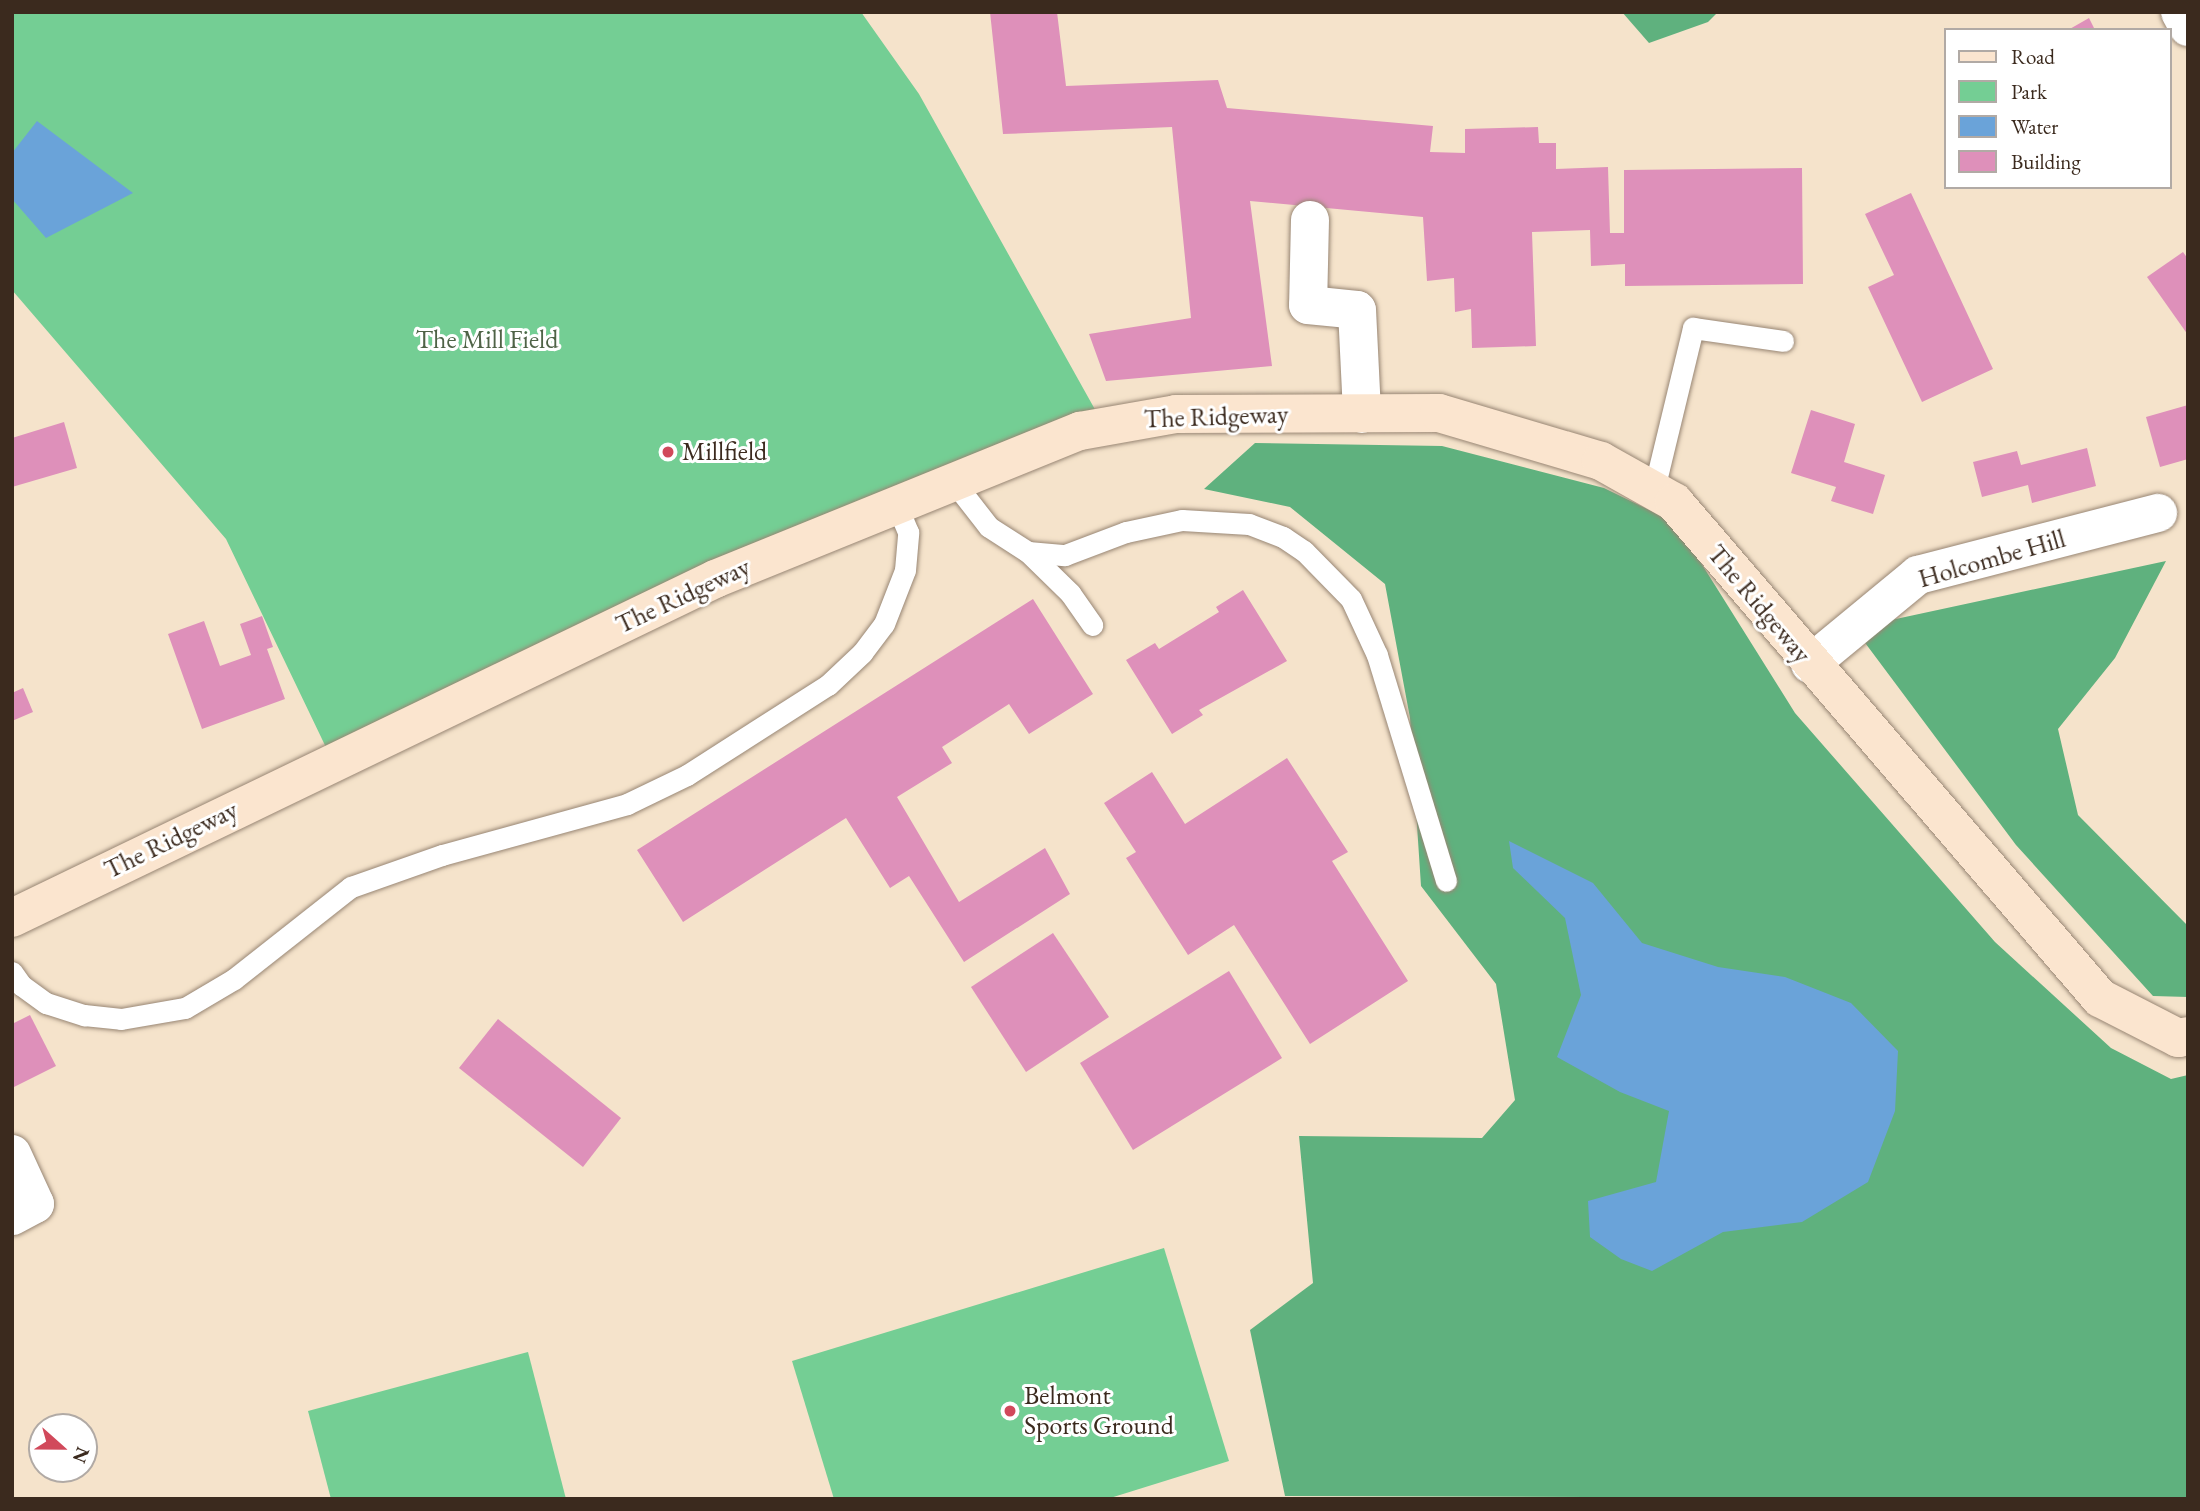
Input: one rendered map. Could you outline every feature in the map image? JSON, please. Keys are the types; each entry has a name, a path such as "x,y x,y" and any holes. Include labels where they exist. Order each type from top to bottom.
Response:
{"main road":[{"name":"The Ridgeway","path":"20,903 715,579 1080,431 1176,414 1439,413 1601,461 1674,502 1810,664 2100,998 2178,1038 2188,1036"}],"street":[{"path":"2180,12 2188,26"},
{"path":"1310,220 1308,305 1357,310 1362,414"},
{"name":"Holcombe Hill","path":"1810,664 1918,575 2158,513"},
{"path":"12,1154 35,1204 12,1216"}],"lane":[{"path":"1654,489 1693,327 1783,341"},
{"path":"953,481 989,527 1028,552 1070,593 1092,625"},
{"path":"12,972 21,985 46,1003 84,1015 121,1019 185,1008 234,979 351,887 442,855 626,804 687,775 828,685 862,653 884,624 905,570 908,533 897,506"},
{"path":"1028,552 1065,555 1126,532 1192,520 1249,524 1283,537 1304,551 1350,598 1377,655 1396,703 1446,881"}],"green space":[{"name":"The Mill Field","path":"12,12 861,12 919,94 1107,431 333,762 226,539 12,290"},
{"path":"1622,12 1718,12 1708,22 1649,43"},
{"path":"1255,443 1442,446 1604,488 1676,523 1795,713 1995,942 2111,1048 2171,1079 2188,1075 2188,1499 1285,1496 1250,1330 1313,1283 1299,1136 1482,1138 1515,1100 1496,984 1421,886 1410,718 1385,584 1290,507 1204,489"},
{"path":"2166,561 2115,658 2058,729 2078,815 2188,926 2188,997 2153,996 2016,845 1854,628"},
{"name":"Belmont Sports Ground","path":"1164,1248 1229,1461 1107,1499 834,1499 792,1361"},
{"path":"528,1352 566,1499 331,1499 308,1411"}],"water":[{"path":"37,121 133,193 46,238 12,199 12,153"},
{"path":"1509,841 1593,883 1642,943 1718,967 1785,977 1851,1003 1898,1051 1895,1111 1868,1182 1802,1222 1723,1232 1652,1271 1621,1259 1590,1237 1588,1201 1656,1182 1669,1111 1620,1092 1557,1057 1581,995 1565,918 1513,868"}],"building":[{"path":"990,12 1057,12 1066,86 1218,80 1227,108 1433,126 1430,152 1465,153 1465,129 1538,127 1539,143 1556,143 1556,169 1608,167 1610,233 1624,233 1624,170 1802,168 1803,284 1625,286 1625,264 1591,266 1590,230 1532,232 1536,346 1472,348 1471,309 1455,312 1454,278 1427,281 1423,217 1250,201 1272,366 1106,381 1089,334 1191,318 1172,127 1003,134"},
{"path":"2089,18 2094,28 2072,28"},
{"path":"1911,193 1993,369 1922,402 1868,287 1894,275 1865,214"},
{"path":"2183,252 2188,259 2188,335 2147,277"},
{"path":"2188,405 2188,459 2160,467 2146,417"},
{"path":"1811,410 1855,424 1844,462 1885,475 1873,514 1831,501 1836,487 1791,473"},
{"path":"64,422 77,468 12,487 12,438"},
{"path":"2087,448 2096,486 2032,503 2028,485 1982,497 1973,462 2017,451 2021,465"},
{"path":"1243,590 1287,661 1199,710 1203,715 1172,734 1126,660 1155,643 1159,649 1219,612 1216,607"},
{"path":"1033,599 1093,694 1029,734 1009,704 942,747 952,763 897,797 959,902 1045,848 1070,894 964,962 909,876 890,888 846,818 683,922 637,850"},
{"path":"262,616 273,647 267,649 285,699 202,729 168,634 204,621 220,666 251,655 240,624"},
{"path":"23,688 33,712 12,721 12,693"},
{"path":"1287,758 1348,852 1332,861 1408,981 1310,1044 1234,925 1188,955 1126,858 1136,852 1104,803 1152,772 1185,824"},
{"path":"1053,933 1109,1017 1026,1072 971,987"},
{"path":"1229,971 1282,1058 1133,1150 1080,1063"},
{"path":"30,1015 56,1066 12,1088 12,1024"},
{"path":"498,1019 621,1118 583,1167 459,1068"}],"place":[{"name":"Millfield","path":"668,452"},
{"name":"Belmont Sports Ground","path":"1010,1411"}]}
